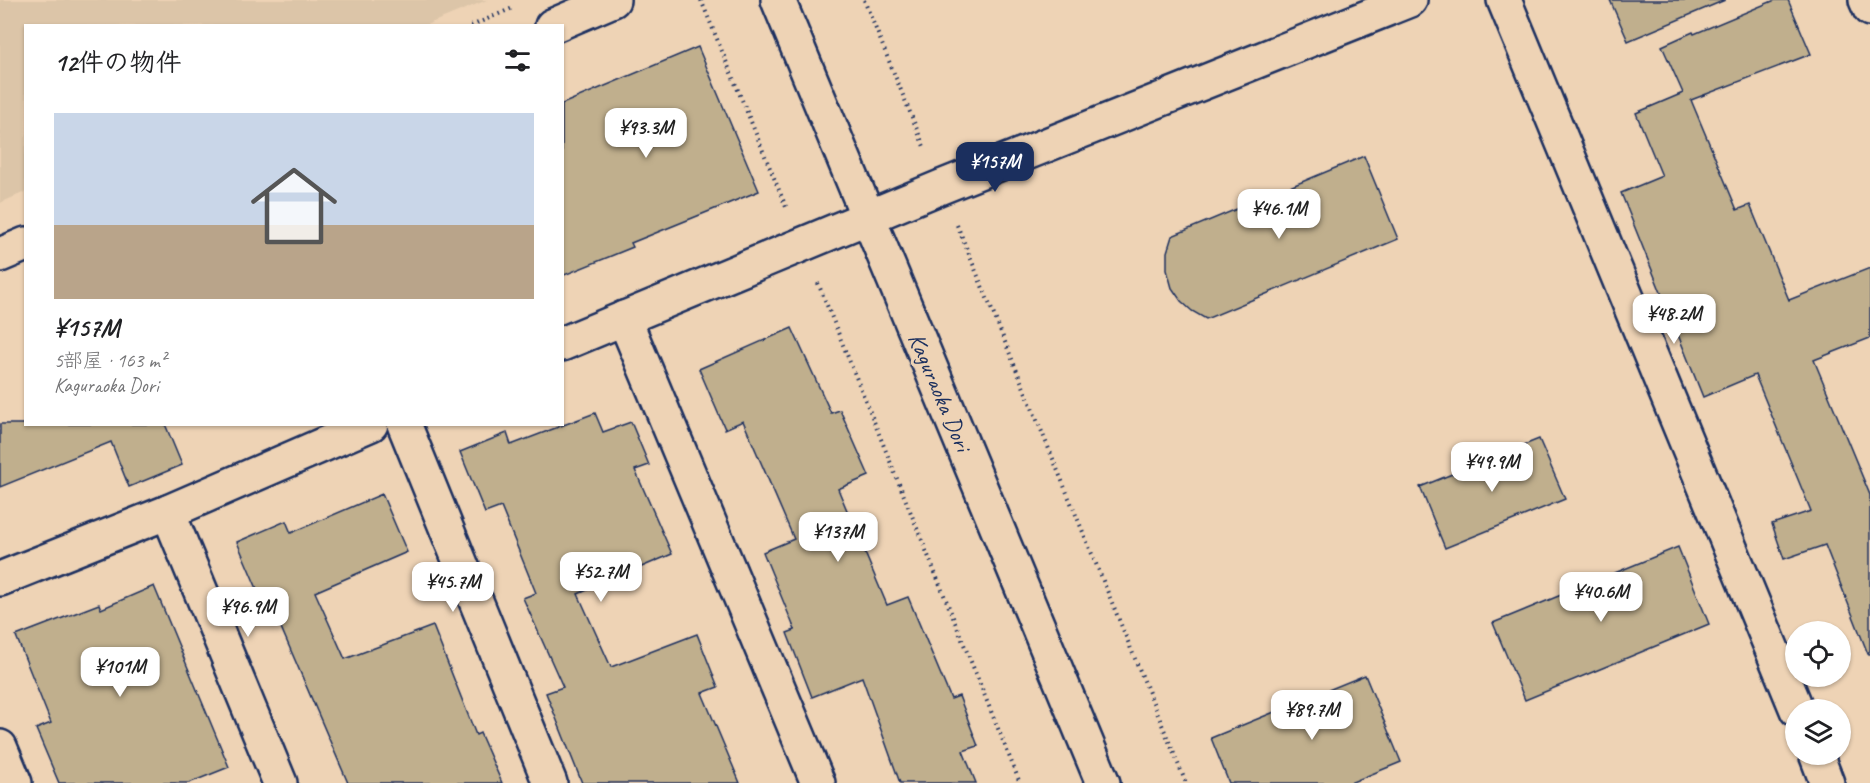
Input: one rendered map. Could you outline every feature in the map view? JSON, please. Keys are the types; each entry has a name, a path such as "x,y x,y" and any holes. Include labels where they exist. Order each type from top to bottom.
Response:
{"street":[{"path":"557,24 613,0"},
{"name":"Kaguraoka Dori","path":"778,0 1103,783"},
{"path":"564,343 941,187 1410,0"},
{"path":"1504,0 1792,699"},
{"path":"1866,0 1870,9"},
{"path":"0,255 24,245"},
{"path":"624,318 818,783"},
{"path":"0,579 168,512 366,426"},
{"path":"405,426 550,783"},
{"path":"168,512 280,783"},
{"path":"0,747 15,783"},
{"path":"1820,765 1827,783"}],"path":[{"path":"701,0 1020,783"},
{"path":"864,0 1186,783"},
{"path":"476,24 523,4"}],"shaded area":[{"path":"0,0 487,0 428,24 24,24 24,192 0,203"}],"building":[{"path":"1610,0 1725,0 1628,41"},
{"path":"1775,0 1788,0 1811,54 1691,100 1737,210 1750,205 1789,300 1870,268 1870,338 1814,360 1870,495 1870,654 1868,654 1825,545 1784,559 1772,524 1811,511 1755,375 1703,397 1621,193 1662,176 1636,113 1683,93 1662,46"},
{"path":"698,47 759,191 631,243 633,247 564,275 564,103"},
{"path":"1364,156 1398,239 1206,319 1181,301 1172,288 1167,270 1167,252 1172,236"},
{"path":"792,328 831,413 840,410 869,476 838,489 887,605 908,597 951,699 959,696 978,746 963,751 976,783 900,783 862,677 812,697 787,633 795,630 763,552 794,539 743,421 725,429 699,369"},
{"path":"595,413 603,432 631,422 649,465 635,470 672,554 578,594 611,667 697,634 718,687 702,693 740,783 582,783 546,693 563,687 523,598 536,593 501,507 485,513 460,452 507,433 511,445"},
{"path":"0,424 166,426 182,465 129,487 111,442 0,487"},
{"path":"1539,439 1565,499 1445,548 1420,487"},
{"path":"382,494 407,552 315,592 345,659 433,626 476,735 480,733 502,783 348,783 273,609 267,612 237,542 286,521 291,533"},
{"path":"1678,547 1709,624 1525,700 1493,623"},
{"path":"154,586 229,767 189,783 59,783 36,729 51,723 16,636 99,604 101,609"},
{"path":"1365,675 1401,762 1350,783 1229,783 1211,738"}]}
